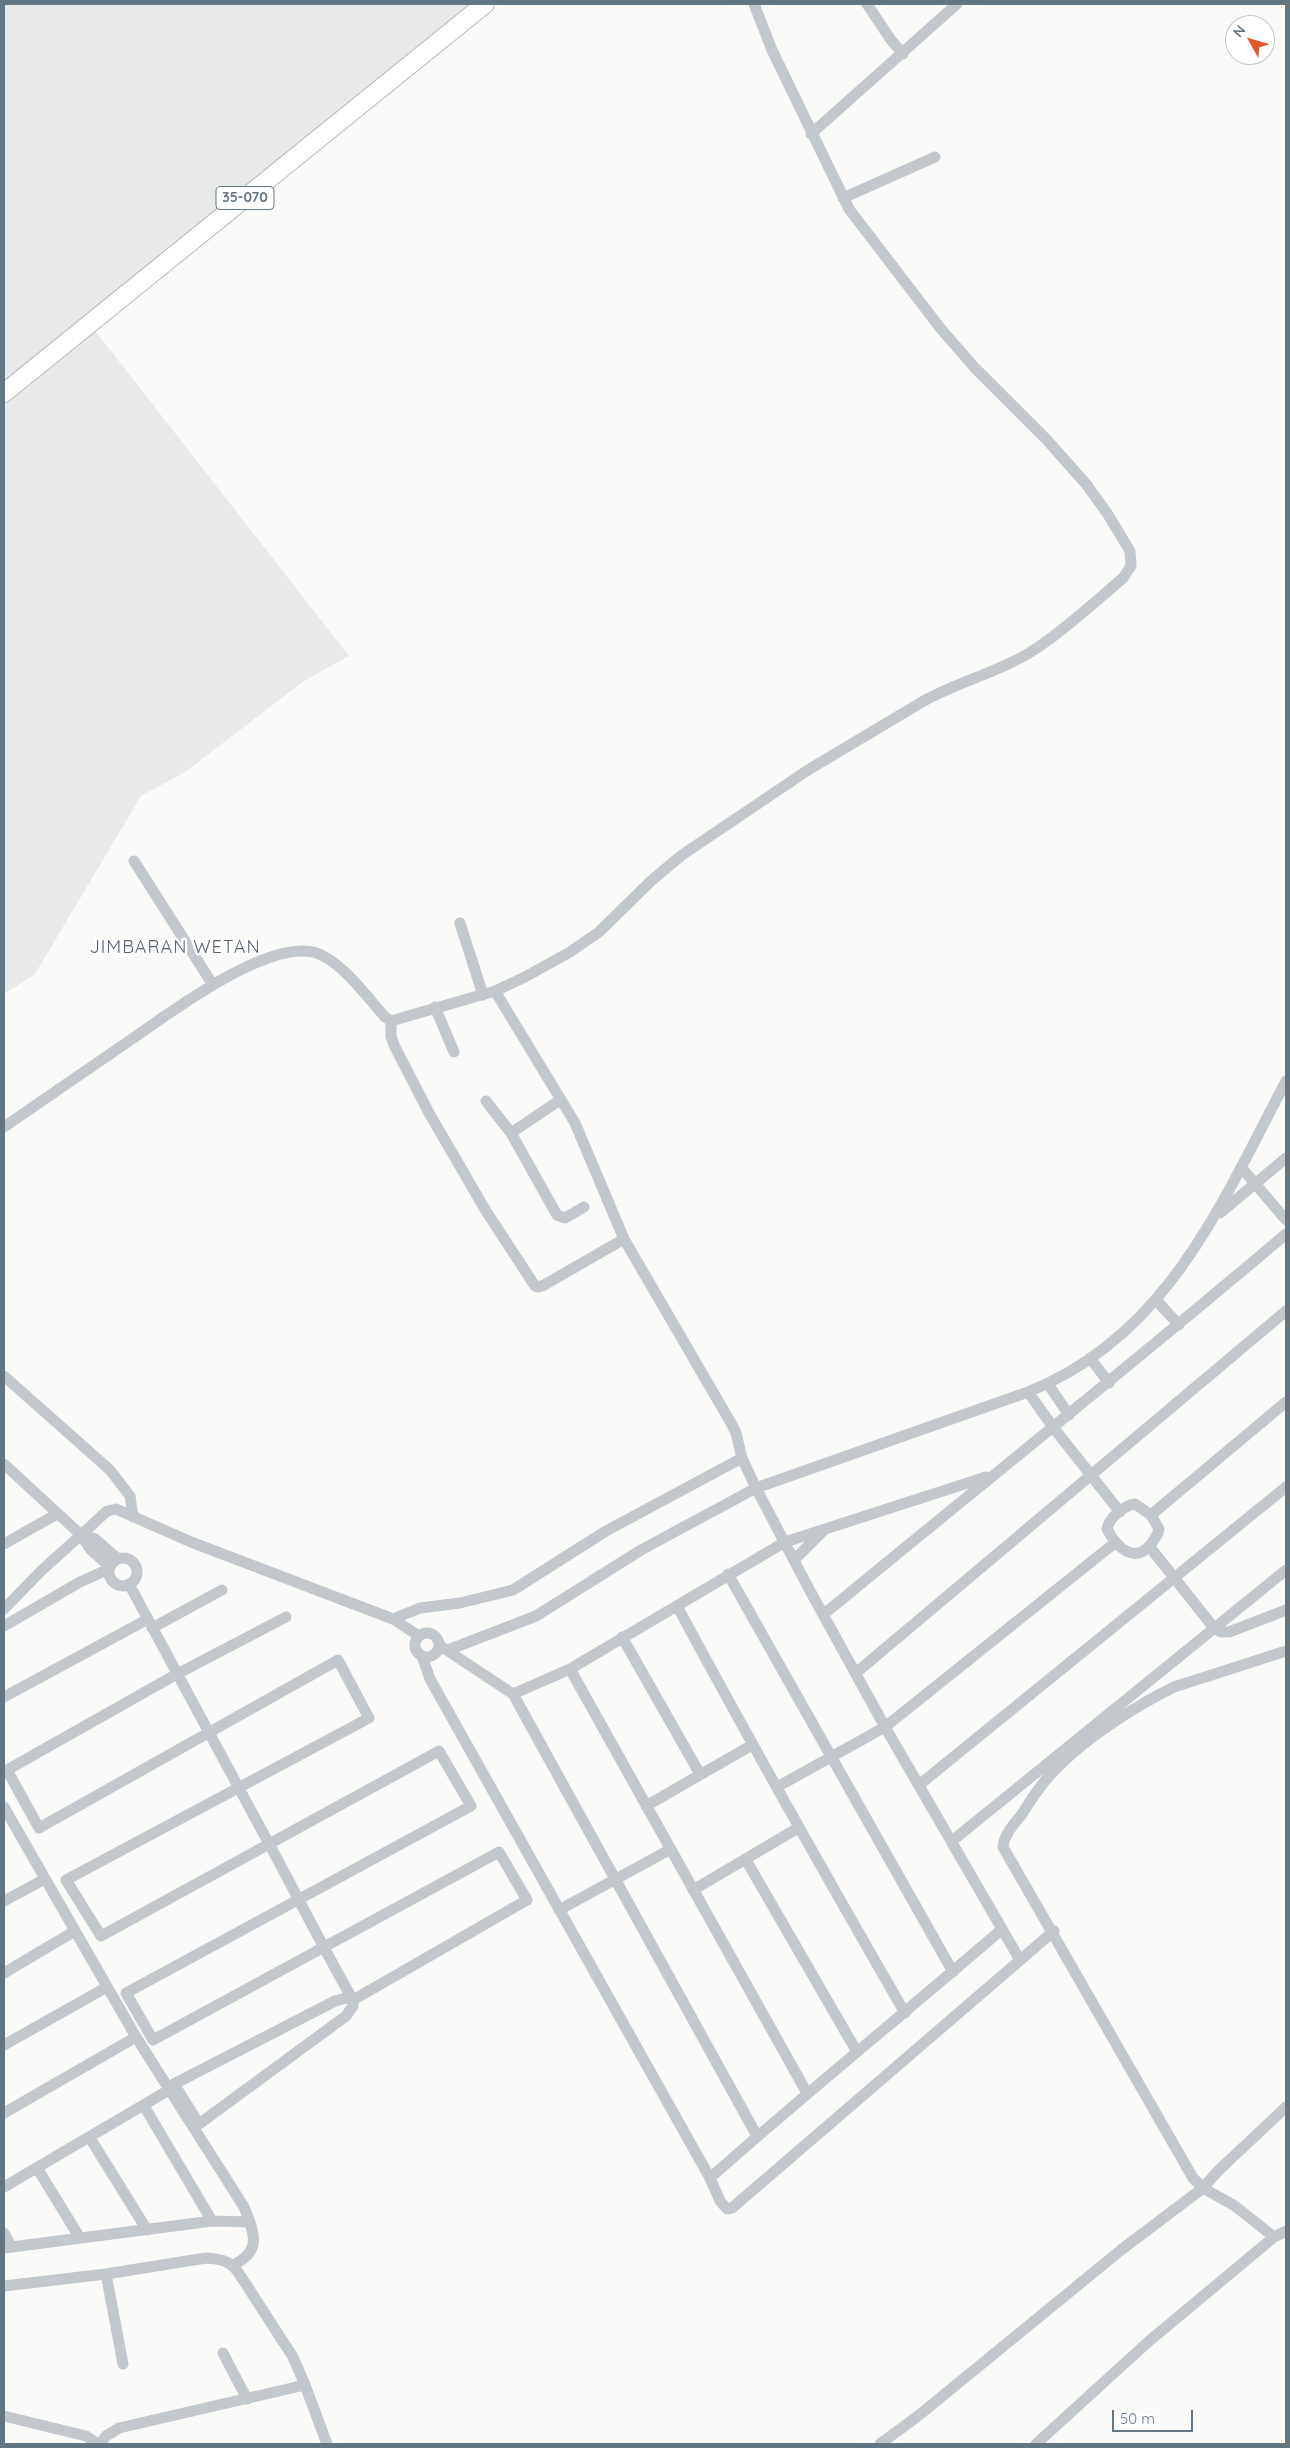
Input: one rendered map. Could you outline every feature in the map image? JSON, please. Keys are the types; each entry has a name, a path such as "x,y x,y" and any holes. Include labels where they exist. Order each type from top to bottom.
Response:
{"main road":[{"name":"35-070","path":"4,393 485,4"}],"street":[{"path":"391,1021 495,991 570,952 599,932 651,881 682,855 808,770 940,692 986,675 1036,649 1123,578 1130,570 1130,551 1108,513 1086,484 1034,425 975,368 870,239 843,198 772,50 754,4"},
{"path":"867,4 890,40 903,54"},
{"path":"812,134 957,4"},
{"path":"843,198 935,157"},
{"path":"134,861 213,984"},
{"path":"460,923 482,994"},
{"path":"4,1127 213,984 267,959 291,953 315,952 334,962 385,1017 391,1021"},
{"path":"495,991 575,1123 624,1239 736,1433 742,1454 756,1488 794,1560 857,1672 885,1727 1020,1960"},
{"path":"435,1007 454,1052"},
{"path":"391,1021 391,1036 394,1045 429,1113 486,1211 536,1286 544,1285 624,1239"},
{"path":"422,1656 433,1656 443,1648 536,1616 641,1550 756,1488 1028,1392 1048,1384 1090,1358 1125,1332 1157,1301 1215,1216 1286,1081"},
{"path":"511,1133 560,1100"},
{"path":"486,1101 511,1133 557,1215 565,1218 584,1207"},
{"path":"1215,1216 1286,1158"},
{"path":"1241,1167 1286,1220"},
{"path":"824,1614 993,1474 1109,1383 1286,1234"},
{"path":"1157,1301 1179,1325"},
{"path":"857,1672 1286,1311"},
{"path":"1090,1358 1109,1383"},
{"path":"4,1376 110,1470 130,1496 133,1517"},
{"path":"1048,1384 1069,1415"},
{"path":"1028,1392 1120,1512"},
{"path":"1151,1515 1286,1402"},
{"path":"393,1618 420,1608 460,1603 513,1590 606,1531 742,1454"},
{"path":"4,1464 57,1514 82,1534 91,1550 112,1565"},
{"path":"513,1694 570,1669 785,1542 993,1474"},
{"path":"919,1785 1286,1487"},
{"path":"1135,1504 1151,1515 1159,1529 1150,1546 1138,1554 1134,1555 1116,1542 1107,1529 1109,1523 1120,1512 1128,1505 1135,1504"},
{"path":"4,1609 28,1583 110,1509 116,1509 191,1542 393,1618 419,1636"},
{"path":"4,1544 57,1514"},
{"path":"794,1560 825,1529"},
{"path":"777,1787 885,1727 1116,1542"},
{"path":"1150,1546 1214,1628 1221,1632 1229,1632 1286,1610"},
{"path":"4,1626 112,1565 128,1559 135,1565 136,1574 128,1584 122,1585 114,1582 110,1578 112,1565"},
{"path":"952,1841 1286,1570"},
{"path":"728,1574 953,1972"},
{"path":"128,1584 150,1623 177,1674 209,1734 238,1787 269,1842 298,1899 322,1947 353,2000 353,2006 346,2016 199,2124 174,2084 335,2001 346,1998 353,2000 527,1900 499,1852 322,1947 152,2040 126,1992 298,1899 471,1806 439,1751 269,1842 101,1936 66,1880 238,1787 369,1718 338,1660 209,1734 40,1828 7,1770 177,1674 286,1618"},
{"path":"4,1697 150,1623 222,1590"},
{"path":"677,1606 798,1828 905,2013"},
{"path":"758,2136 614,1880 513,1694 443,1648 433,1635 426,1633 419,1636 415,1647 422,1656 430,1680 710,2178 722,2205 727,2209 732,2208 1054,1931"},
{"path":"622,1637 700,1774"},
{"path":"1274,2236 1235,2206 1203,2188 1194,2178 1081,1985 1054,1931 1003,1846 1007,1834 1050,1775 1068,1756 1088,1742 1159,1694 1174,1687 1286,1651"},
{"path":"570,1669 808,2093"},
{"path":"646,1806 752,1745"},
{"path":"4,1807 9,1828 45,1878 136,2037 244,2208 254,2239 253,2247 248,2255 233,2265"},
{"path":"693,1890 798,1828"},
{"path":"560,1910 671,1849"},
{"path":"746,1860 857,2052"},
{"path":"4,1901 45,1878"},
{"path":"710,2178 1001,1930"},
{"path":"4,1973 75,1931"},
{"path":"4,2045 107,1987"},
{"path":"4,2113 136,2037"},
{"path":"4,2186 90,2138 169,2090"},
{"path":"144,2106 212,2221"},
{"path":"880,2444 918,2416 1121,2250 1203,2188 1218,2170 1286,2107"},
{"path":"90,2138 146,2230"},
{"path":"37,2168 80,2238"},
{"path":"4,2234 7,2247 212,2221 250,2222"},
{"path":"1036,2444 1065,2415 1148,2342 1274,2236 1286,2231"},
{"path":"4,2286 106,2274 206,2258 222,2259 233,2265 292,2357 305,2384 327,2444"},
{"path":"106,2274 123,2364"},
{"path":"223,2353 247,2399"},
{"path":"4,2416 83,2435 99,2444 106,2436 119,2428 305,2384"}],"shaded area":[{"path":"4,4 485,4 90,324 349,656 304,681 185,772 141,796 35,974 4,994"}],"district":[{"name":"JIMBARAN WETAN","path":"175,948"}]}
